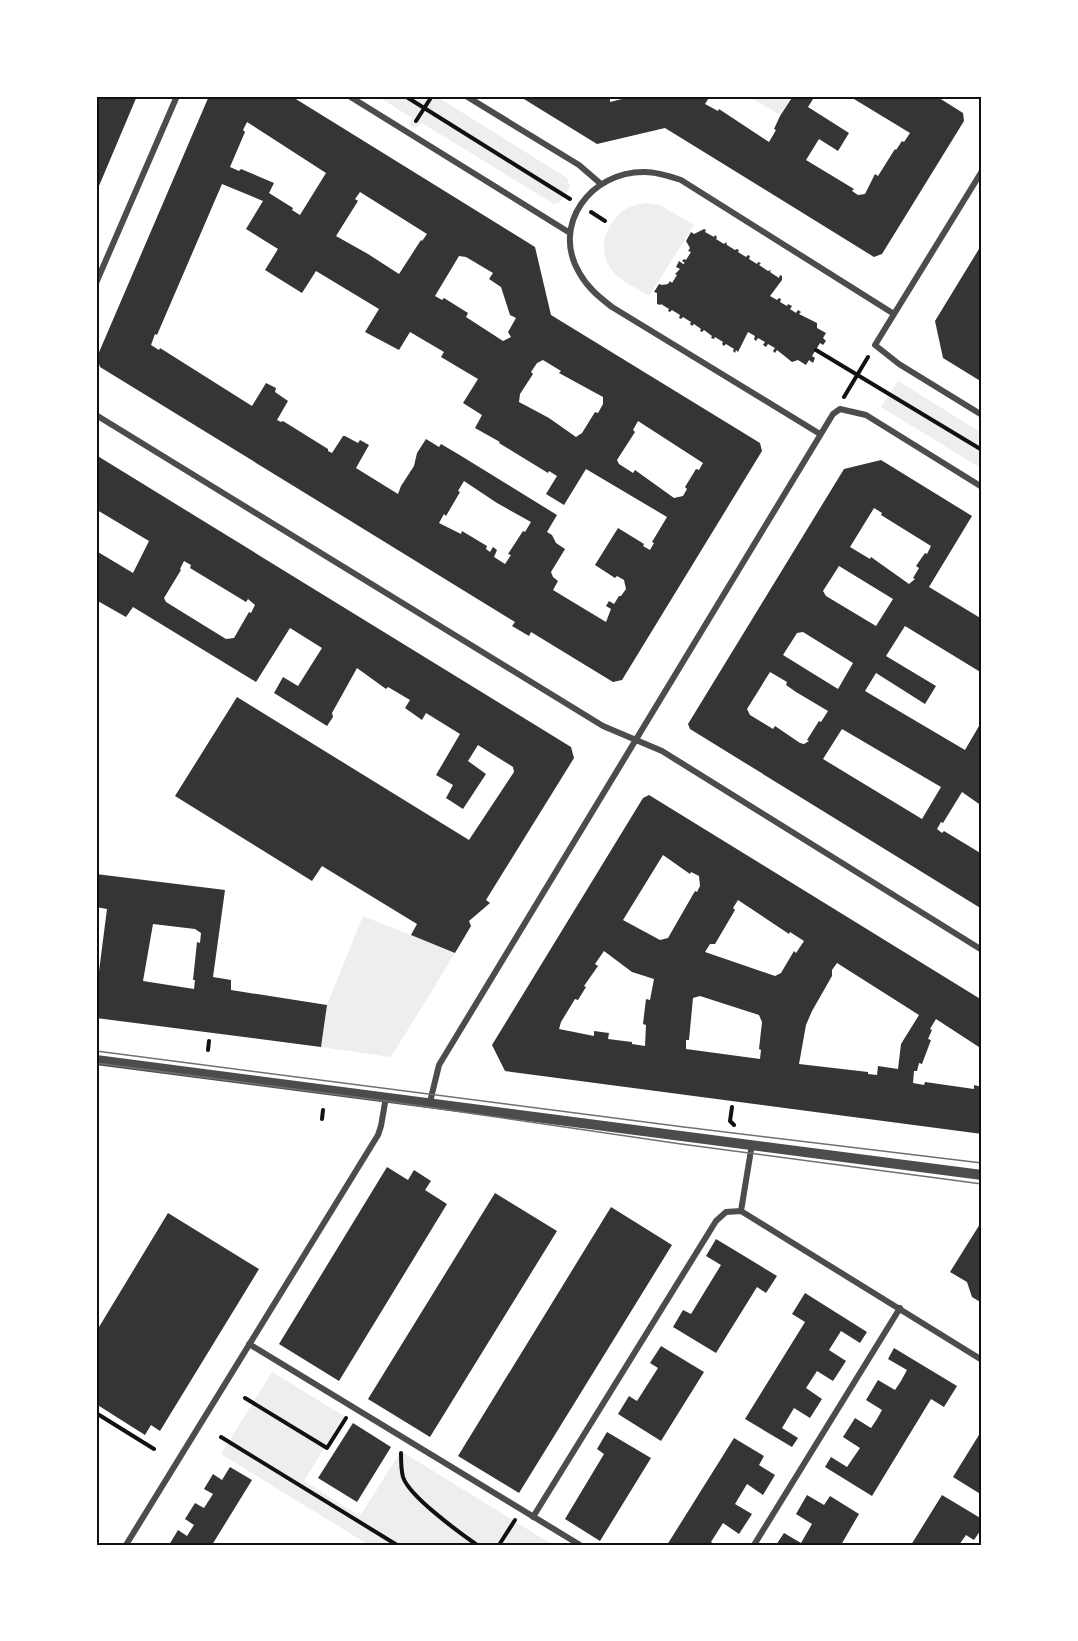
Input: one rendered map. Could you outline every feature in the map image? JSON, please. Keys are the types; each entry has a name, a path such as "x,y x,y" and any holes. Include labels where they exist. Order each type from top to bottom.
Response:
{"street":[{"path":"96,284 177,96"},
{"path":"349,96 570,232"},
{"path":"466,96 579,165 602,184"},
{"path":"982,171 875,345 899,364 982,415"},
{"path":"820,434 612,307 591,290 578,272 570,249 570,232 580,205 590,192 612,178 645,172 664,174 681,180 894,314"},
{"path":"430,1102 439,1065 833,414 840,408 866,415 982,487"},
{"path":"96,416 603,726 662,751 982,950"},
{"path":"96,1060 982,1174"},
{"path":"126,1545 378,1135 386,1097"},
{"path":"741,1211 752,1144"},
{"path":"533,1517 716,1221 726,1212 741,1211 982,1360"},
{"path":"754,1545 900,1308"},
{"path":"249,1344 580,1545"}],"path":[{"path":"405,96 580,205"},
{"path":"840,408 875,345"},
{"path":"816,350 982,450"},
{"path":"208,1050 209,1041"},
{"path":"322,1119 323,1110"},
{"path":"245,1398 327,1448 352,1407"},
{"path":"96,1413 154,1449"},
{"path":"221,1437 397,1545"},
{"path":"403,1437 400,1451 403,1479 420,1499 477,1545"},
{"path":"499,1545 521,1509"}],"shaded area":[{"path":"377,96 436,96 567,178 570,187 560,202 554,204 422,123 415,128 409,124 412,118"},
{"path":"748,96 792,96 780,115"},
{"path":"647,203 660,205 694,225 649,296 614,273 604,252 606,235 614,219 628,208"},
{"path":"898,381 982,433 982,469 881,407"},
{"path":"363,916 455,953 391,1057 321,1047 327,1005"},
{"path":"272,1372 344,1416 304,1481 360,1516 401,1451 553,1545 369,1545 221,1454"}],"building":[{"path":"96,96 137,96 96,193"},
{"path":"209,96 291,96 535,247 551,315 760,443 762,451 622,680 613,682 531,632 529,636 512,626 515,622 100,367 97,357","holes":["247,122 326,173 300,215 269,193 274,183 241,169 239,171 230,167 245,132 243,130","222,184 263,201 246,229 278,249 265,270 302,293 316,271 379,309 365,332 399,350 410,332 444,352 441,357 478,379 463,403 482,415 475,428 548,473 549,471 557,476 546,494 564,505 586,469 667,517 652,542 654,543 650,550 618,528 595,565 615,578 617,576 624,580 626,589 614,604 609,601 606,606 611,609 606,622 553,590 558,581 551,572 565,549 556,543 552,535 547,532 557,515 441,444 439,447 426,439 398,494 356,468 369,445 343,436 332,453 328,451 283,421 277,420 288,401 275,392 276,388 266,383 252,406 160,348 159,350 151,345 155,334 157,335","360,192 427,234 399,274 336,236 358,201 355,199","459,256 466,257 493,273 489,279 501,287 510,315 516,318 508,332 511,337 503,341 466,317 468,313 444,298 442,300 435,296","543,360 561,371 559,373 603,397 603,404 598,413 595,412 582,433 576,437 549,418 519,402 520,394 533,374 531,372 537,363","638,421 703,463 699,470 696,469 685,487 687,489 683,496 674,498 635,470 633,473 619,464 617,460 635,432 633,430","464,481 531,522 508,554 511,555 505,564 494,557 497,550 493,547 490,552 486,549 487,546 462,531 461,534 439,523 444,514 446,516 460,492 458,491"]},
{"path":"519,96 602,96 610,99 610,102 634,96 710,96 705,104 718,111 719,109 769,142 780,116 793,96 815,96 808,107 849,133 838,151 819,139 806,160 854,189 852,191 858,195 865,194 875,174 878,176 895,149 910,133 849,96 936,96 963,113 964,121 882,254 874,257 665,128 597,144"},
{"path":"704,229 724,244 726,242 735,250 739,250 738,252 746,257 750,256 749,259 757,264 761,263 759,265 768,271 771,270 770,272 779,278 780,275 782,276 782,280 770,296 777,300 781,299 780,302 787,306 788,304 792,306 790,309 796,313 798,310 801,312 799,314 817,323 817,328 826,333 823,338 826,341 823,345 820,343 812,356 815,358 813,363 809,360 806,365 798,360 792,362 777,350 775,353 773,351 775,348 768,344 766,347 763,345 765,342 758,338 756,341 755,336 748,332 738,352 736,350 735,353 734,349 726,344 724,346 723,342 715,337 711,338 712,336 704,330 700,331 701,329 694,324 692,326 691,322 683,317 679,318 680,315 657,304 657,293 654,292 659,284 668,284 670,281 672,283 677,275 675,274 680,269 676,267 679,261 685,263 682,261 686,260 691,252 688,251 690,248 686,241 691,232 694,234"},
{"path":"982,244 982,382 943,358 935,321"},
{"path":"96,455 571,747 574,758 486,900 490,903 469,921 471,926 455,953 411,935 417,924 322,866 312,881 175,796 237,697 469,840 514,772 513,767 478,745 468,761 486,774 463,809 446,798 453,785 436,775 460,734 426,713 422,720 405,708 410,700 388,687 386,689 357,668 327,726 274,693 283,677 298,686 322,648 290,628 256,682 133,607 126,617 96,600 96,555 98,552 133,573 149,541 97,510","holes":["184,561 191,565 190,568 246,602 248,599 255,605 234,638 226,639 166,602 164,598"]},
{"path":"881,460 972,516 929,587 982,619 982,673 905,626 886,656 936,686 925,704 876,673 865,691 965,750 979,726 982,727 982,806 962,792 937,829 982,854 982,909 690,729 688,724 844,469","holes":["874,508 882,513 881,515 931,546 916,566 919,568 913,578 915,579 909,584 871,557 870,559 850,547","839,566 893,599 876,626 826,596 823,591","803,632 853,663 838,689 783,655 797,633","770,672 787,682 786,685 796,692 828,711 821,722 819,721 807,740 809,741 804,744 775,726 773,729 750,715 747,709","842,729 941,787 922,819 823,759"]},
{"path":"649,795 982,1000 982,1049 936,1019 930,1029 932,1030 928,1039 931,1040 922,1064 919,1063 917,1071 914,1071 913,1083 924,1085 925,1082 974,1089 974,1085 982,1087 982,1134 505,1071 492,1045 643,798","holes":["663,855 690,874 691,872 699,876 700,886 668,938 660,940 623,920","738,900 789,934 790,932 804,941 796,953 794,951 781,973 775,976 705,952 710,944 715,944 735,910 733,908","604,951 632,972 654,979 650,1000 646,999 643,1024 646,1025 645,1046 608,1039 609,1033 594,1031 594,1036 559,1029 575,999 578,1000 586,987 584,986 598,966 595,964","837,963 919,1015 901,1044 898,1069 878,1066 877,1075 799,1064 806,1025 832,976 832,970","700,996 759,1015 762,1022 760,1059 686,1049 686,1040 689,1040 693,998"]},
{"path":"96,874 225,890 213,977 231,980 231,990 327,1005 321,1047 96,1018 96,979 98,979 107,909 96,907","holes":["153,924 195,929 201,933 200,943 197,942 194,989 143,981"]},
{"path":"387,1167 408,1180 414,1170 431,1181 425,1190 447,1204 339,1381 279,1344"},
{"path":"495,1193 557,1231 430,1437 368,1399"},
{"path":"611,1207 672,1245 519,1493 458,1456"},
{"path":"168,1213 259,1269 160,1431 151,1425 145,1435 96,1404 96,1332"},
{"path":"980,1224 982,1225 982,1303 972,1297 967,1282 950,1272"},
{"path":"716,1239 777,1276 766,1293 757,1287 716,1353 673,1327 683,1310 691,1314 721,1265 706,1256"},
{"path":"805,1293 867,1332 860,1343 841,1331 829,1350 846,1361 833,1381 817,1371 806,1388 822,1399 810,1418 794,1408 782,1428 798,1438 792,1447 745,1419 805,1322 792,1314"},
{"path":"661,1346 704,1372 661,1441 618,1414 629,1396 637,1401 658,1368 650,1363"},
{"path":"894,1348 957,1386 944,1407 931,1399 872,1496 825,1467 831,1457 847,1467 860,1448 843,1437 855,1418 871,1428 877,1419 882,1410 866,1400 878,1380 895,1390 901,1381 907,1370 888,1359"},
{"path":"353,1423 391,1447 357,1502 318,1478"},
{"path":"982,1430 982,1495 953,1477"},
{"path":"607,1432 651,1458 600,1541 565,1519 604,1454 597,1449"},
{"path":"734,1438 764,1456 759,1465 775,1475 763,1495 747,1484 735,1504 752,1514 739,1534 723,1523 711,1542 715,1545 667,1545"},
{"path":"230,1467 252,1480 212,1545 169,1545 178,1530 187,1536 194,1525 185,1519 195,1503 204,1508 213,1494 204,1489 213,1474 222,1480"},
{"path":"807,1495 824,1505 830,1496 859,1514 841,1545 776,1545 784,1533 801,1543 812,1524 796,1514"},
{"path":"942,1495 982,1519 982,1528 974,1540 966,1535 959,1545 911,1545"}],"tram line":[{"path":"96,1051 982,1163"},
{"path":"96,1063 982,1184"}]}
